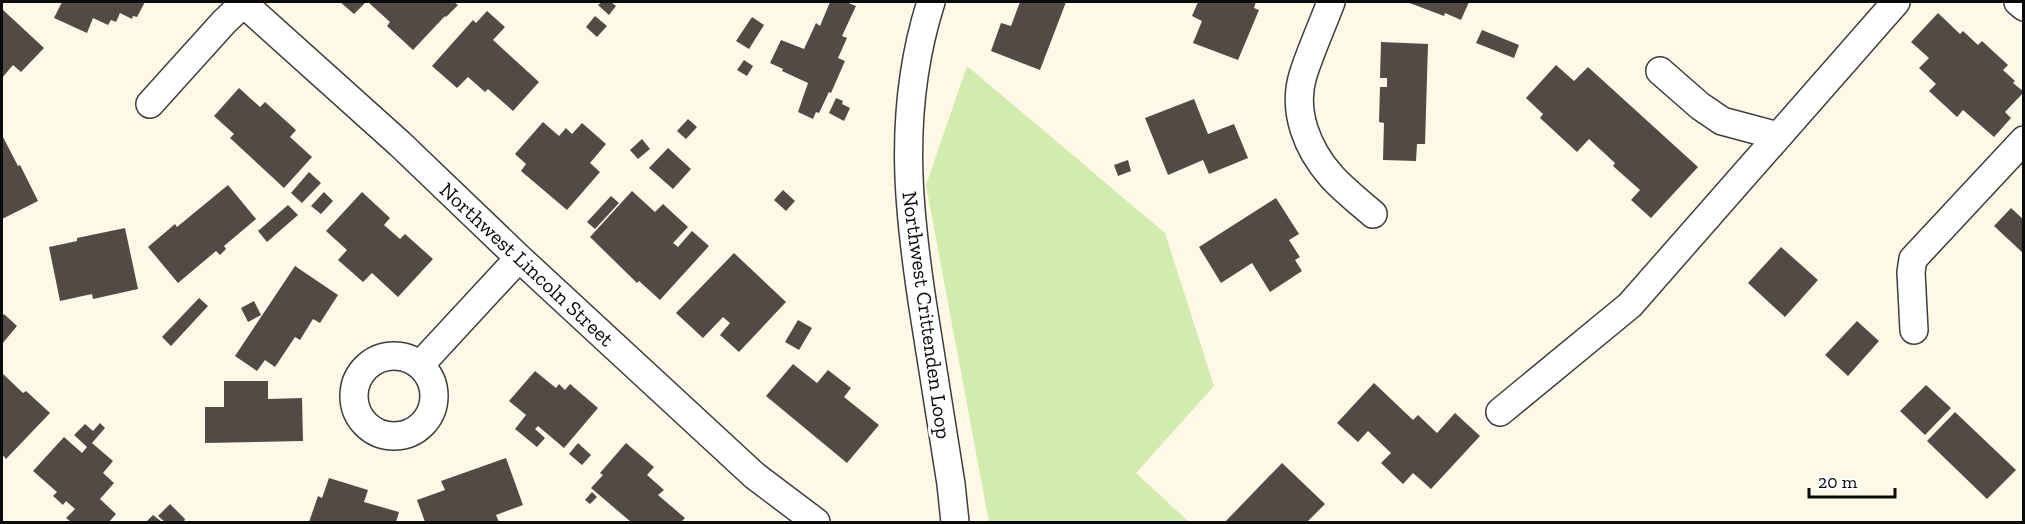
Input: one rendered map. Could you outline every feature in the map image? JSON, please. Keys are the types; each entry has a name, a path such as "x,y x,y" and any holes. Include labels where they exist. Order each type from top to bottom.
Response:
{"street":[{"path":"150,104 243,2"},
{"name":"Northwest Lincoln Street","path":"243,2 400,144 519,258 755,476 816,522"},
{"name":"Northwest Crittenden Loop","path":"931,2 912,86 908,126 909,188 914,251 955,522"},
{"path":"1331,2 1303,76 1299,97 1300,116 1306,134 1332,176 1373,214"},
{"path":"1500,412 1630,305 1896,2"},
{"path":"2018,2 2024,7"},
{"path":"1660,71 1700,106 1722,121 1778,136"},
{"path":"1914,330 1911,272 1913,259 2024,140"},
{"path":"420,365 519,258"}],"green space":[{"path":"967,66 1165,233 1214,386 1136,473 1189,522 989,522 926,185"}],"building":[{"path":"62,2 145,2 137,17 133,16 132,19 120,13 116,22 111,20 108,25 93,18 87,33 54,18"},
{"path":"340,2 366,2 354,14"},
{"path":"368,2 454,2 458,5 413,50 387,26 390,22"},
{"path":"602,2 611,2 616,6 609,15 598,5"},
{"path":"830,2 846,2 856,6 842,36 847,38 838,58 845,61 831,93 829,92 819,113 816,112 813,119 798,112 808,83 770,63 781,40 804,49 816,23 820,26"},
{"path":"1020,2 1066,2 1040,70 991,51 1001,23 1011,26"},
{"path":"1198,2 1256,2 1254,8 1259,10 1238,60 1193,43 1202,21 1192,16"},
{"path":"1407,2 1469,2 1461,20"},
{"path":"2,9 44,48 21,72 13,65 2,78"},
{"path":"487,11 505,27 493,40 539,82 513,111 488,89 485,92 468,77 457,88 432,66 473,20 476,23"},
{"path":"1938,13 1960,34 1963,31 1978,45 1982,41 2008,65 2003,70 2024,92 2005,112 2011,118 1994,137 1963,110 1957,117 1929,91 1936,84 1919,68 1929,58 1911,42"},
{"path":"595,16 607,26 597,37 586,27"},
{"path":"752,17 764,25 749,49 736,41"},
{"path":"1482,30 1519,45 1514,58 1476,43"},
{"path":"1381,42 1428,44 1425,144 1417,144 1416,161 1383,160 1384,123 1379,122 1380,87 1387,87 1387,78 1380,78"},
{"path":"744,60 753,66 747,76 737,70"},
{"path":"1556,65 1574,81 1588,67 1698,167 1651,218 1631,200 1640,190 1613,166 1615,163 1589,139 1577,152 1540,118 1543,114 1526,98"},
{"path":"239,88 260,107 265,102 296,130 290,137 312,157 284,188 230,138 234,134 214,116"},
{"path":"836,98 850,108 844,121 829,113"},
{"path":"1194,99 1208,134 1234,124 1248,158 1209,174 1203,160 1168,175 1145,118"},
{"path":"688,119 697,127 686,139 677,131"},
{"path":"543,122 559,136 566,128 572,134 582,123 606,144 590,163 600,172 567,210 521,171 526,164 515,154"},
{"path":"2,138 38,201 2,219"},
{"path":"642,139 650,149 638,159 630,150"},
{"path":"668,148 691,169 673,189 649,168"},
{"path":"1128,160 1131,171 1118,176 1114,165"},
{"path":"309,172 321,183 302,203 291,193"},
{"path":"228,185 256,219 224,246 226,249 220,255 216,251 178,283 148,247 175,224 177,227"},
{"path":"783,190 795,201 786,211 774,200"},
{"path":"632,191 655,212 663,204 688,227 673,243 678,247 692,231 709,246 660,300 639,281 637,283 590,237"},
{"path":"324,192 333,201 321,214 311,206"},
{"path":"362,192 390,218 384,225 400,239 405,234 433,259 398,297 372,273 363,282 338,260 347,250 326,231"},
{"path":"611,196 619,203 595,229 587,222"},
{"path":"1276,198 1299,234 1289,240 1300,257 1295,260 1302,271 1270,292 1252,263 1221,283 1199,247"},
{"path":"288,205 298,215 267,242 258,231"},
{"path":"2011,208 2024,220 2024,254 1994,226"},
{"path":"125,228 138,289 93,299 92,294 60,301 49,247 77,241 77,238"},
{"path":"1781,247 1818,280 1785,317 1748,283"},
{"path":"734,253 786,302 739,352 720,335 730,323 723,317 703,338 676,313"},
{"path":"295,266 338,295 320,323 313,319 300,340 295,337 275,367 265,360 257,371 235,356"},
{"path":"199,298 208,306 171,346 162,337"},
{"path":"254,301 261,315 248,322 241,308"},
{"path":"4,314 17,326 2,344 2,317"},
{"path":"798,320 812,328 799,350 785,342"},
{"path":"1857,321 1879,341 1848,376 1825,355"},
{"path":"793,364 817,383 828,370 851,388 844,397 879,425 847,463 766,396"},
{"path":"535,371 556,388 559,384 565,390 570,384 598,408 564,448 538,426 535,429 545,438 537,447 515,429 526,415 509,401"},
{"path":"2,373 23,393 26,391 50,413 6,459 2,454"},
{"path":"224,381 268,381 268,399 302,398 303,441 205,443 205,407 224,407"},
{"path":"1374,383 1413,420 1418,415 1437,433 1455,413 1480,436 1431,489 1413,473 1403,484 1381,463 1391,453 1368,431 1358,442 1337,423"},
{"path":"1926,385 1951,408 1925,435 1900,411"},
{"path":"1955,412 2016,470 1987,499 1927,441"},
{"path":"100,423 105,428 92,443 113,461 103,473 114,483 100,499 116,514 109,522 71,522 66,518 75,509 66,501 63,505 53,496 57,492 33,471 64,437 82,453 87,447 74,435 85,424 93,431"},
{"path":"578,443 591,455 582,465 569,454"},
{"path":"626,443 654,467 647,475 664,490 658,495 685,518 681,522 631,522 591,488 603,475 600,473"},
{"path":"506,458 523,505 496,515 499,522 425,522 417,500 445,490 441,481"},
{"path":"1282,463 1325,504 1307,522 1225,522"},
{"path":"329,478 368,490 364,502 399,512 396,522 309,522 318,496 322,498"},
{"path":"592,492 597,497 590,504 585,500"},
{"path":"170,504 185,519 184,522 165,522 158,516"},
{"path":"153,515 162,522 146,522"}]}
